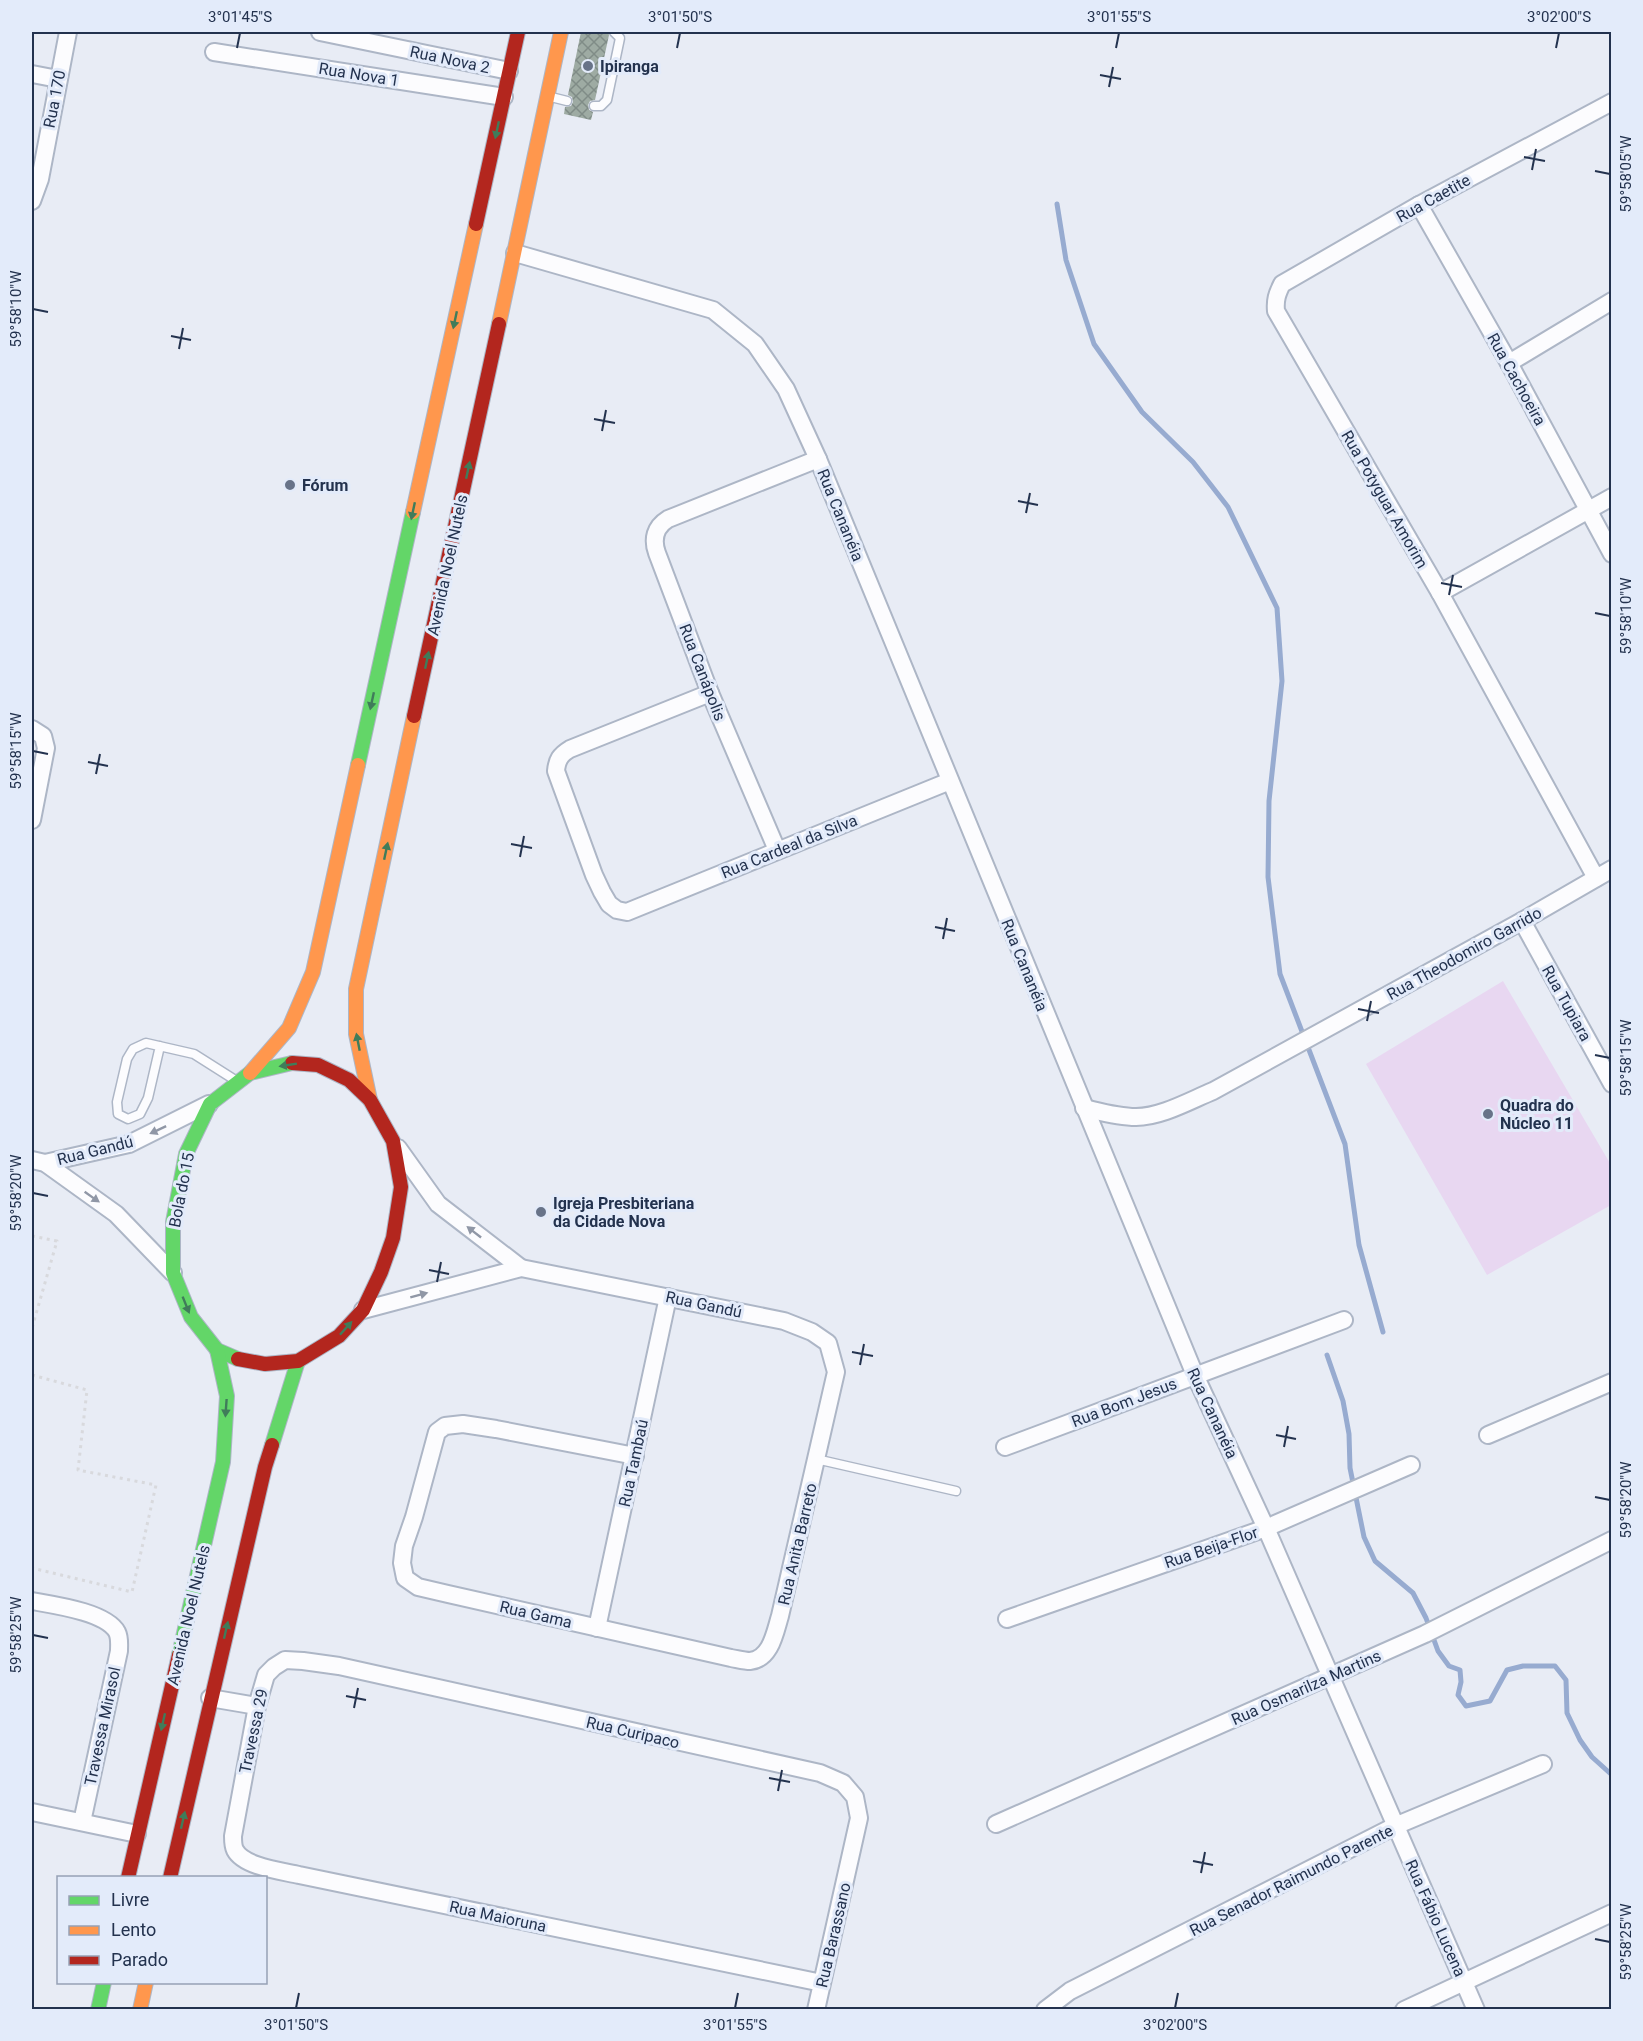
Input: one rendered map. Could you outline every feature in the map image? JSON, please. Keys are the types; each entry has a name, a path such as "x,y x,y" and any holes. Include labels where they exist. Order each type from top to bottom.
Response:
{"main road":[{"path":"250,1073 289,1028 313,972 518,32"},
{"name":"Avenida Noel Nutels","path":"370,1100 356,1034 356,989 561,32"},
{"name":"Bola do 15","path":"292,1063 318,1065 349,1080 370,1100 393,1141 401,1187 394,1228 381,1272 363,1310 339,1336 298,1361 265,1364 241,1360 217,1350 191,1317 173,1273 172,1222 186,1154 210,1104 250,1073 292,1063"},
{"name":"Avenida Noel Nutels","path":"128,1876 223,1462 227,1396 217,1350"},
{"path":"170,1876 265,1467 298,1361"},
{"path":"98,2010 104,1984"},
{"path":"140,2010 146,1984"}],"street":[{"name":"Rua 170","path":"32,201 40,179 68,32"},
{"name":"Rua Nova 2","path":"320,32 509,71"},
{"name":"Rua Nova 1","path":"214,52 504,97"},
{"path":"32,74 58,79"},
{"name":"Rua Caetite","path":"1276,311 1277,293 1282,284 1419,205 1611,102"},
{"name":"Rua Cachoeira","path":"1419,205 1509,363 1611,554"},
{"name":"Rua Cananéia","path":"515,253 713,310 755,344 786,389 818,459 1195,1376 1266,1528 1395,1826"},
{"path":"1509,363 1611,302"},
{"name":"Rua Potyguar Amorim","path":"1276,311 1440,593 1596,878"},
{"name":"Rua Canápolis","path":"777,850 710,693 655,546 656,530 661,524 818,459"},
{"path":"1440,593 1611,497"},
{"name":"Rua Cardeal da Silva","path":"710,693 570,749 557,761 556,771 594,875 609,904 617,910 627,912 950,781"},
{"path":"32,820 46,748 37,733"},
{"name":"Rua Theodomiro Garrido","path":"1084,1108 1108,1114 1137,1117 1163,1112 1213,1091 1522,921 1611,869"},
{"name":"Rua Tupiara","path":"1522,921 1611,1084"},
{"name":"Rua Gandú","path":"38,1162 129,1144 210,1104"},
{"name":"Rua Gandú","path":"393,1141 438,1204 520,1268"},
{"name":"Rua Gandú","path":"38,1162 116,1214 173,1273"},
{"name":"Rua Gandú","path":"363,1310 520,1268 784,1321 812,1332 828,1343 833,1358 836,1372 831,1396"},
{"name":"Rua Tambaú","path":"597,1628 668,1297"},
{"name":"Rua Bom Jesus","path":"1005,1447 1344,1320"},
{"path":"1488,1435 1611,1382"},
{"name":"Rua Anita Barreto","path":"731,1658 751,1661 764,1655 772,1642 831,1396"},
{"name":"Rua Gama","path":"634,1456 496,1429 463,1424 445,1426 437,1432 404,1546 402,1563 405,1578 418,1587 731,1658"},
{"name":"Rua Beija-Flor","path":"1007,1619 1266,1528 1411,1466"},
{"name":"Rua Osmarilza Martins","path":"996,1824 1425,1634 1611,1540"},
{"name":"Travessa Mirasol","path":"32,1601 88,1613 106,1620 116,1630 119,1638 82,1822"},
{"name":"Travessa 29","path":"240,1794 257,1706 266,1675 285,1660 303,1660 339,1666"},
{"name":"Rua Curipaco","path":"339,1666 820,1773 843,1783 855,1797 859,1818 850,1861"},
{"path":"210,1698 257,1706"},
{"name":"Rua Senador Raimundo Parente","path":"1045,2010 1070,1991 1395,1826 1544,1764"},
{"name":"Rua Maioruna","path":"240,1794 232,1836 234,1849 241,1857 252,1863 299,1875 822,1983"},
{"path":"32,1812 137,1833"},
{"name":"Rua Fábio Lucena","path":"1395,1826 1476,2010"},
{"name":"Rua Barassano","path":"816,2010 850,1861"},
{"path":"1404,2010 1611,1913"}],"lane":[{"path":"594,106 602,105 607,100 620,38 614,32"},
{"path":"548,97 567,101"},
{"path":"159,1046 148,1098 140,1114 128,1119 118,1114 117,1102 127,1059 133,1049 146,1043 194,1054 238,1082"},
{"path":"816,1459 956,1491"}],"path":[{"path":"32,1236 57,1241 32,1328"},
{"path":"32,1375 87,1390 78,1470 156,1485 132,1592 32,1568"}],"shaded area":[{"name":"Quadra do Núcleo 11","path":"1503,981 1611,1165 1611,1205 1487,1275 1366,1064"}],"building":[{"name":"Ipiranga","path":"581,32 608,32 609,35 595,100 590,101 588,105 589,110 593,112 591,120 564,114 565,107 571,106 573,102 572,97 568,95"}],"waterway":[{"path":"1057,204 1066,260 1094,344 1142,412 1193,462 1228,507 1277,608 1282,681 1269,801 1268,877 1280,974 1345,1144 1359,1245 1383,1332"},
{"path":"1327,1355 1343,1401 1349,1434 1350,1468 1364,1537 1375,1561 1413,1593 1426,1618 1438,1651 1449,1666 1460,1670 1461,1682 1458,1695 1466,1706 1490,1701 1507,1670 1523,1666 1555,1666 1566,1680 1567,1713 1580,1740 1592,1757 1612,1775"}],"traffic: fast":[{"path":"358,765 413,512"},
{"path":"238,1359 217,1350 191,1317 173,1273 173,1222 186,1154 210,1104 250,1073 292,1063"},
{"path":"179,1655 223,1462 227,1396 217,1350"},
{"path":"272,1445 298,1361"},
{"path":"98,2010 104,1984"}],"traffic: slow":[{"path":"499,324 561,32"},
{"path":"413,512 476,224"},
{"path":"370,1100 356,1034 356,989 414,716"},
{"path":"250,1073 289,1028 313,972 358,765"},
{"path":"140,2010 146,1984"}],"traffic: jam":[{"path":"476,224 518,32"},
{"path":"414,716 499,324"},
{"path":"238,1359 265,1364 298,1361 339,1336 363,1310 381,1272 393,1238 401,1187 393,1141 370,1100 349,1080 318,1065 292,1063"},
{"path":"170,1876 272,1445"},
{"path":"128,1876 179,1655"}],"place":[{"name":"Ipiranga","path":"588,66"},
{"name":"Fórum","path":"290,485"},
{"name":"Quadra do Núcleo 11","path":"1488,1114"},
{"name":"Igreja Presbiteriana da Cidade Nova","path":"541,1212"}]}
